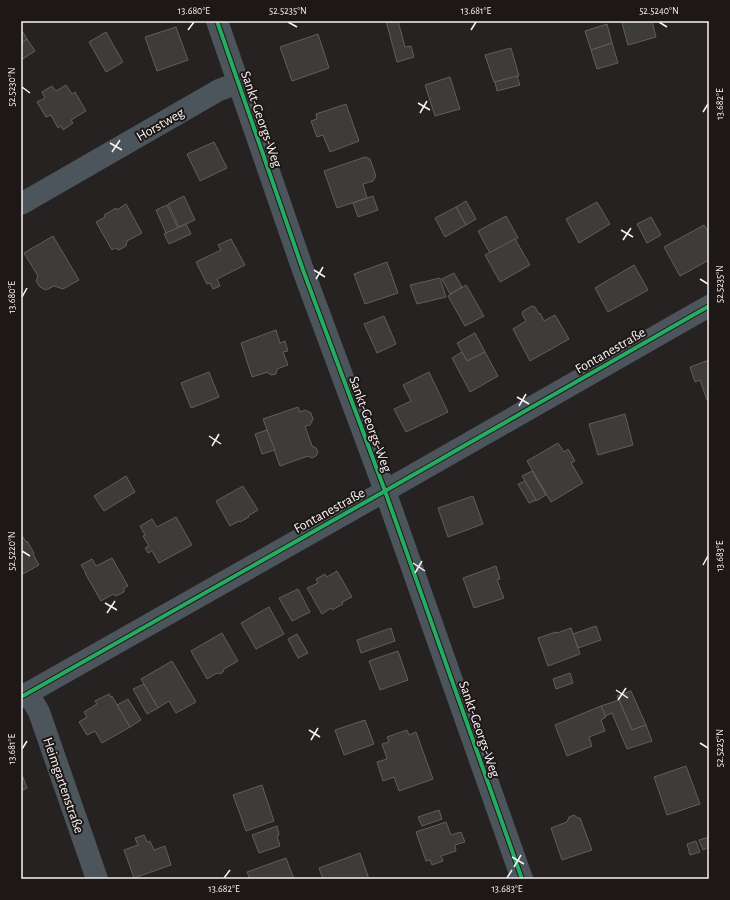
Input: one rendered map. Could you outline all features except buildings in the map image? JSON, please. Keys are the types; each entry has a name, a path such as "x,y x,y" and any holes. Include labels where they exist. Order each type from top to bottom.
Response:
{"street":[{"name":"Sankt-Georgs-Weg","path":"217,21 303,270 385,491 522,879"},
{"name":"Horstweg","path":"21,204 219,90 239,83"},
{"name":"Fontanestraße","path":"24,695 709,306"},
{"name":"Heimgartenstraße","path":"24,695 39,712 97,879"}],"cycle path":[{"path":"217,21 303,270 385,491 522,879"},
{"path":"21,697 709,306"}]}
